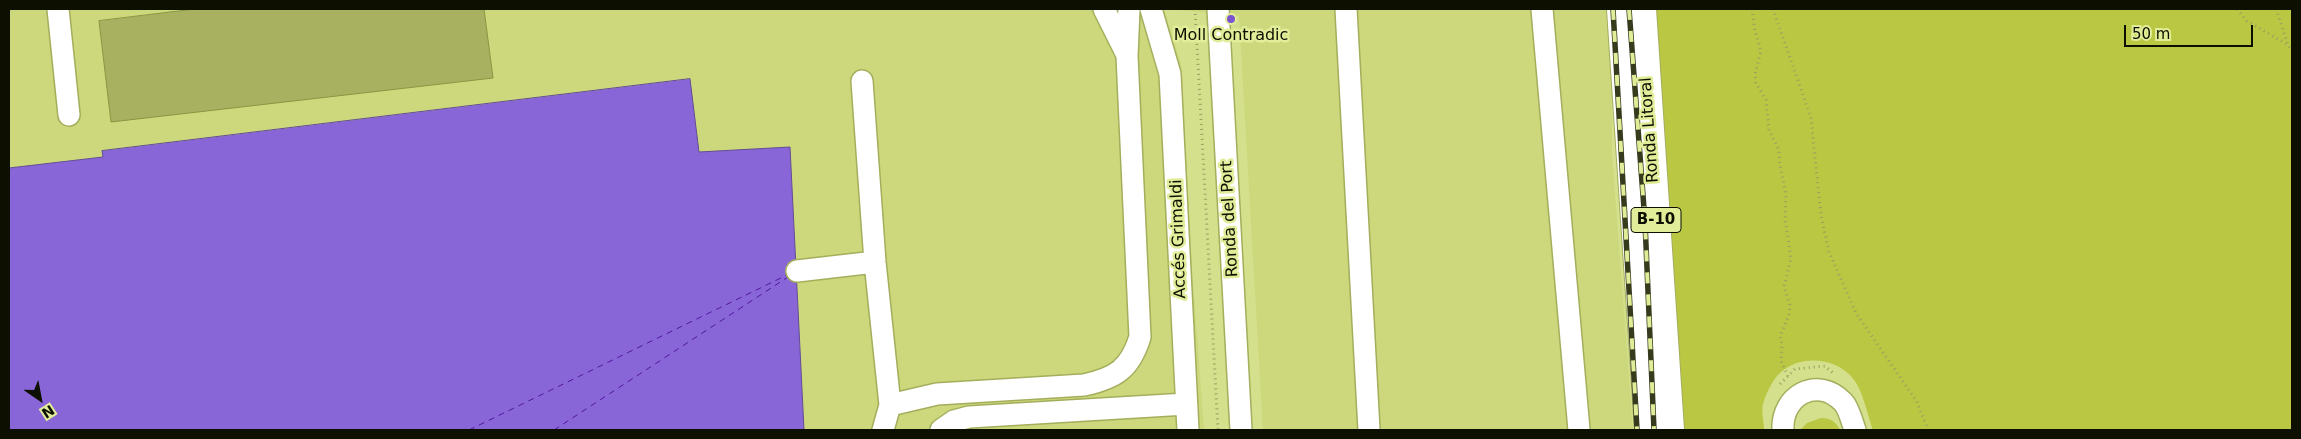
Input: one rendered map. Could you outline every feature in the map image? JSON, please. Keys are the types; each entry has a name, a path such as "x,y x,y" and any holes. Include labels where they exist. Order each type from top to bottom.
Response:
{"highway":[{"name":"Ronda Litoral","path":"1621,9 1649,430"},
{"name":"Ronda Litoral","path":"1642,9 1670,430"}],"street":[{"path":"58,9 70,115"},
{"path":"1104,9 1127,56"},
{"path":"1118,9 1127,56"},
{"path":"890,404 937,394 1084,385 1105,381 1122,371 1135,354 1140,338 1127,56 1129,9"},
{"name":"Accés Grimaldi","path":"1151,9 1170,74 1177,179 1188,430"},
{"name":"Ronda del Port","path":"1218,9 1241,430"},
{"path":"1346,9 1369,430"},
{"path":"1542,9 1579,430"},
{"path":"862,81 875,262 890,404 883,430"},
{"path":"797,271 875,262"},
{"path":"1783,430 1782,419 1792,400 1810,389 1827,390 1844,403 1855,430"},
{"path":"941,430 954,421 969,417 1186,404"}],"path":[{"name":"Ronda del Port","path":"1195,9 1218,430"},
{"path":"1752,9 1755,31 1761,51 1755,74 1756,83 1766,100 1768,130 1779,150 1786,195 1785,219 1791,258 1784,287 1790,305 1789,315 1780,336 1782,344 1781,361 1788,376"},
{"path":"1773,9 1811,118 1820,215 1829,252 1856,313 1917,402 1928,430"},
{"path":"2237,9 2247,21 2288,45"},
{"path":"2276,9 2288,45 2292,51"}],"shaded area":[{"path":"9,9 1164,9 1181,63 1192,267 1204,430 804,430 789,147 699,153 102,151 103,157 9,168"},
{"path":"1169,9 1607,9 1612,53 1612,154 1633,430 1263,430 1239,16"},
{"path":"1654,9 2292,9 2292,430 1873,430 1863,397 1848,373 1832,364 1812,361 1793,364 1781,372 1774,380 1763,404 1764,430 1681,430"},
{"path":"690,79 699,152 790,147 804,430 9,430 9,168 103,157 102,151"},
{"path":"1821,418 1833,421 1840,430 1800,430 1807,423"}],"building":[{"path":"195,9 484,9 493,78 111,122 99,21"}],"ferry route":[{"path":"469,430 787,275"},
{"path":"554,430 788,277"}],"railway":[{"path":"1613,9 1637,430"},
{"path":"1629,9 1645,222 1654,430"}],"place":[{"name":"Moll Contradic","path":"1231,19"}]}
